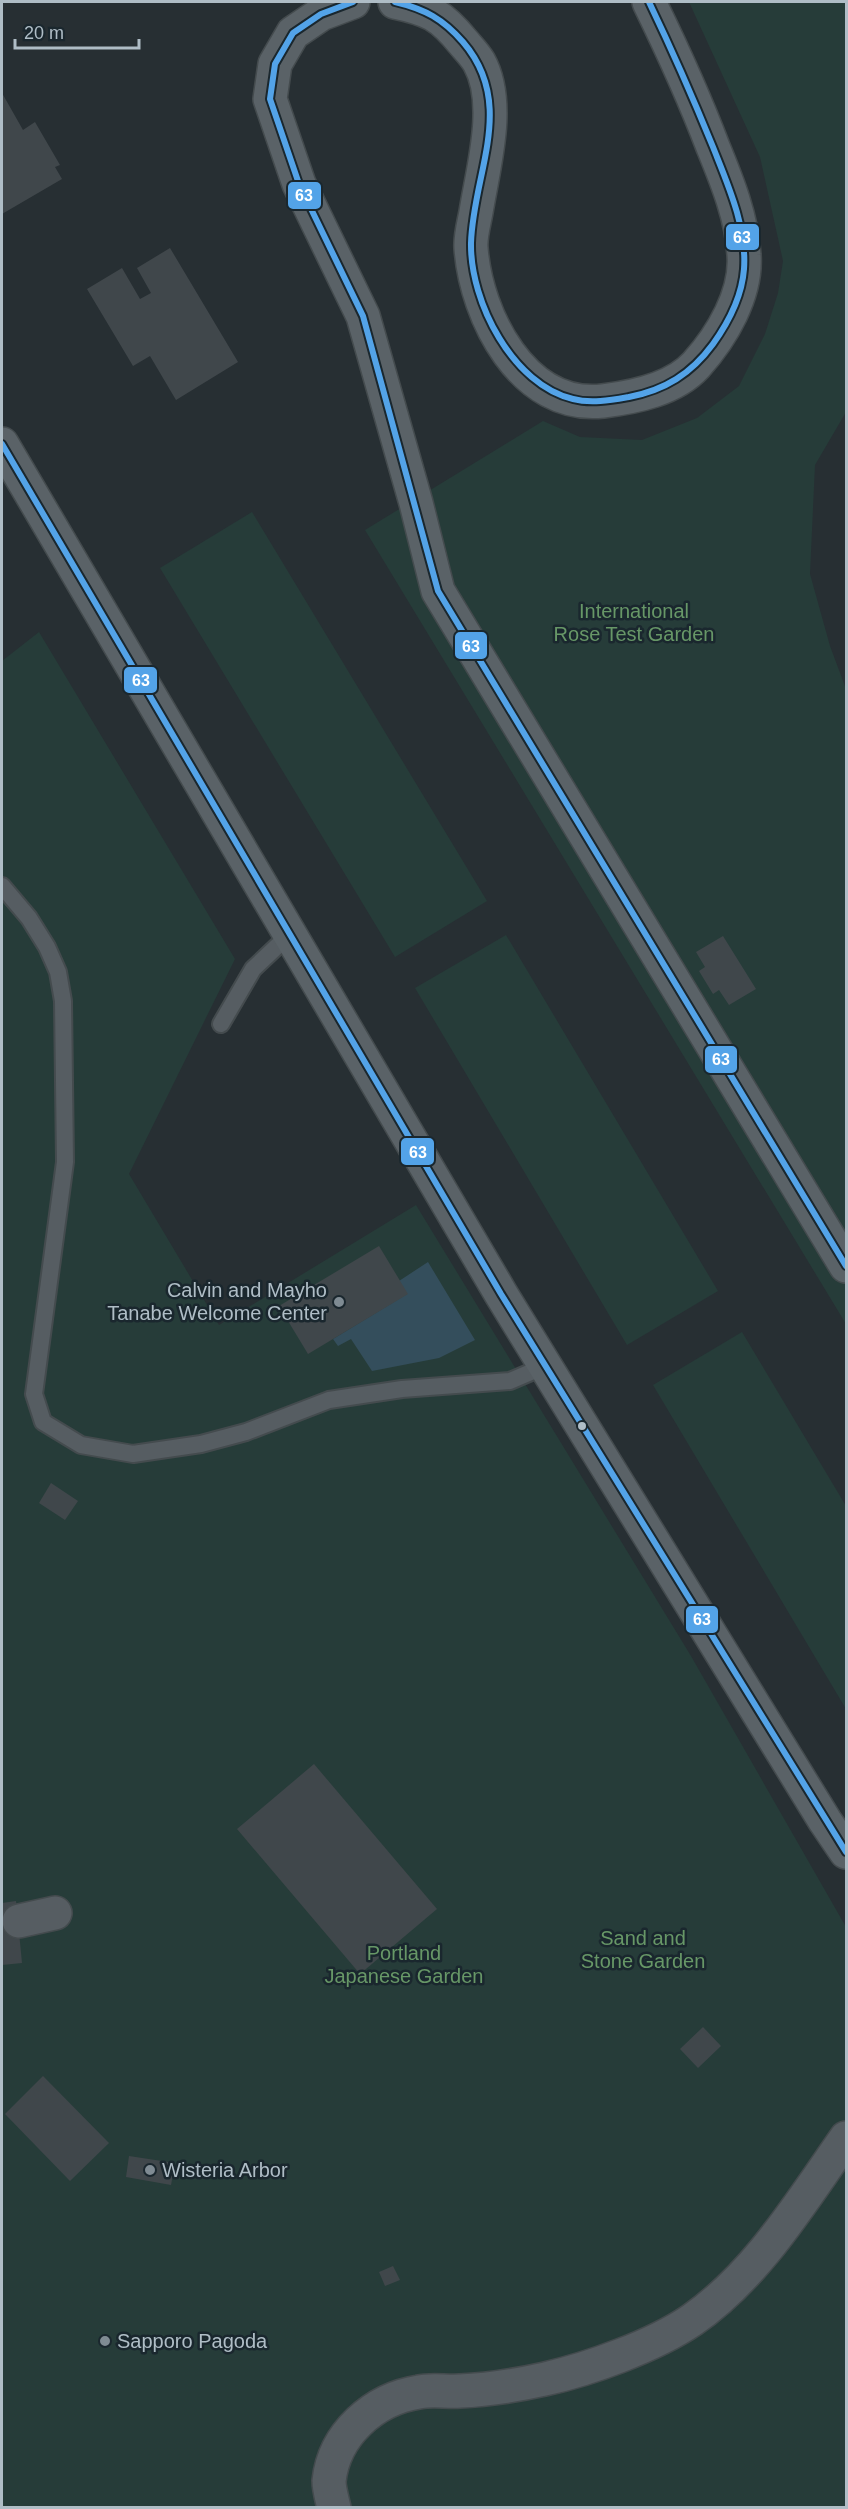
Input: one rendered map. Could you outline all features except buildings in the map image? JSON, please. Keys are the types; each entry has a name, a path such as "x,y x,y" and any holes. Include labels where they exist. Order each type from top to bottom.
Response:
{"street":[{"path":"353,2 321,14 293,33 275,64 270,99 299,184 363,316 413,491 438,591 846,1266"},
{"path":"395,2 426,9 446,22 480,62 492,105 470,246 482,302 500,340 521,370 552,393 591,402 634,398 685,377 713,346 739,295 745,255 732,193 687,81 649,2"},
{"path":"2,444 289,935 545,1366 820,1814 846,1852"},
{"path":"19,1921 55,1913"},
{"path":"334,2508 329,2482 335,2455 352,2426 378,2406 419,2392 462,2391 545,2379 625,2354 691,2321 740,2279 781,2230 846,2138"}],"lane":[{"path":"2,886 29,918 47,947 58,972 63,1002 65,1162 34,1394 43,1422 81,1445 133,1454 201,1444 349,1396 510,1381 545,1366"},
{"path":"221,1024 253,969 289,935"}],"green space":[{"name":"International Rose Test Garden","path":"689,2 846,2 846,412 815,465 810,574 830,646 846,689 846,1324 365,530 543,421 580,437 642,440 697,418 739,386 765,334 778,293 783,261 760,157"},
{"path":"252,512 487,901 395,957 160,568"},
{"name":"Portland Japanese Garden","path":"39,632 235,959 129,1174 219,1325 416,1205 691,1656 846,1927 846,2507 2,2508 2,661"},
{"path":"506,935 718,1291 627,1345 415,988"},
{"path":"742,1332 846,1506 846,1709 653,1385"}],"water":[{"path":"428,1262 475,1340 439,1358 372,1371 351,1339 338,1346 333,1339 407,1294 399,1281"}],"transit line":[{"name":"63","path":"353,2 321,14 293,33 275,64 270,99 299,184 363,316 438,591 846,1266"},
{"name":"63","path":"395,2 433,16 456,34 479,66 487,90 490,115 488,140 473,217 471,243 478,290 487,315 499,338 514,359 532,377 551,391 573,399 594,401 616,399 654,390 676,379 696,364 724,327 743,279 743,238 730,191 690,92 649,2"},
{"name":"63","path":"2,444 501,1294 846,1852"}],"place":[{"name":"Calvin and Mayho Tanabe Welcome Center","path":"339,1302"},
{"name":"Wisteria Arbor","path":"150,2170"},
{"name":"Sapporo Pagoda","path":"105,2341"}],"park label":[{"name":"Sand and Stone Garden","path":"643,1950"}]}
